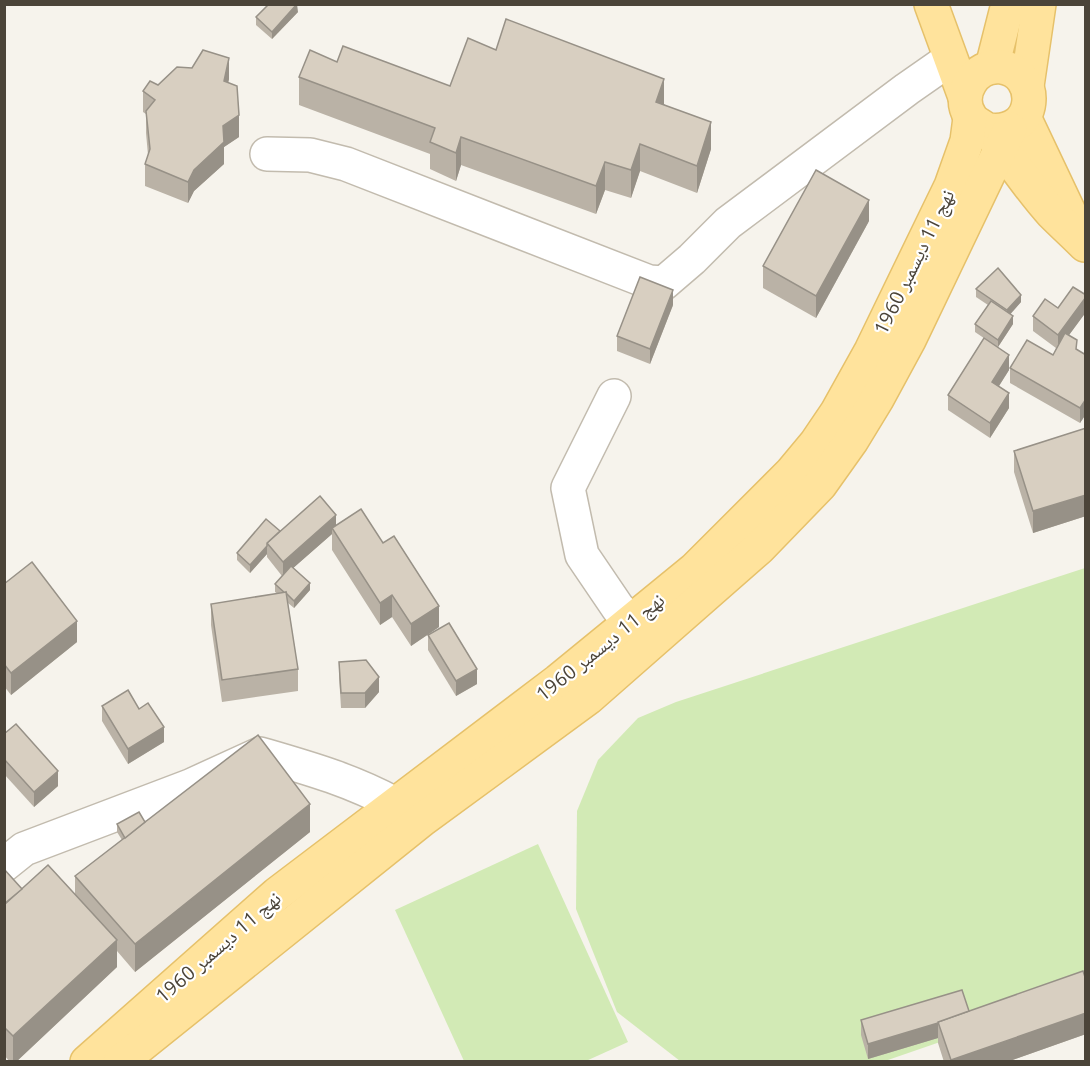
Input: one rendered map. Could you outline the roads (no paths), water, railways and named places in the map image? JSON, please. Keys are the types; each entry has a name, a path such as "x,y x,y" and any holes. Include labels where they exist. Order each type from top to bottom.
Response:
{"main road":[{"path":"931,4 950,59 998,118 1085,245"},
{"path":"937,4 989,68"},
{"path":"989,68 1008,4"},
{"name":"نهج 11 ديسمبر 1960","path":"120,1062 423,819 588,698 759,548 820,485 878,399 909,340 998,118 1039,4"},
{"path":"1002,67 1012,70 998,118 967,87 973,77 989,68 1002,67"},
{"name":"نهج 11 ديسمبر 1960","path":"87,1062 277,894 558,681 632,622 695,569 791,473 816,443 837,412 871,351 951,186 967,141 998,118"}],"street":[{"path":"267,154 310,155 346,164 648,282 664,283 728,223 950,59"},
{"path":"614,396 567,488 582,555 618,608 632,622"},
{"path":"4,865 24,849 190,786 260,754 339,777 366,788 395,804"}]}
